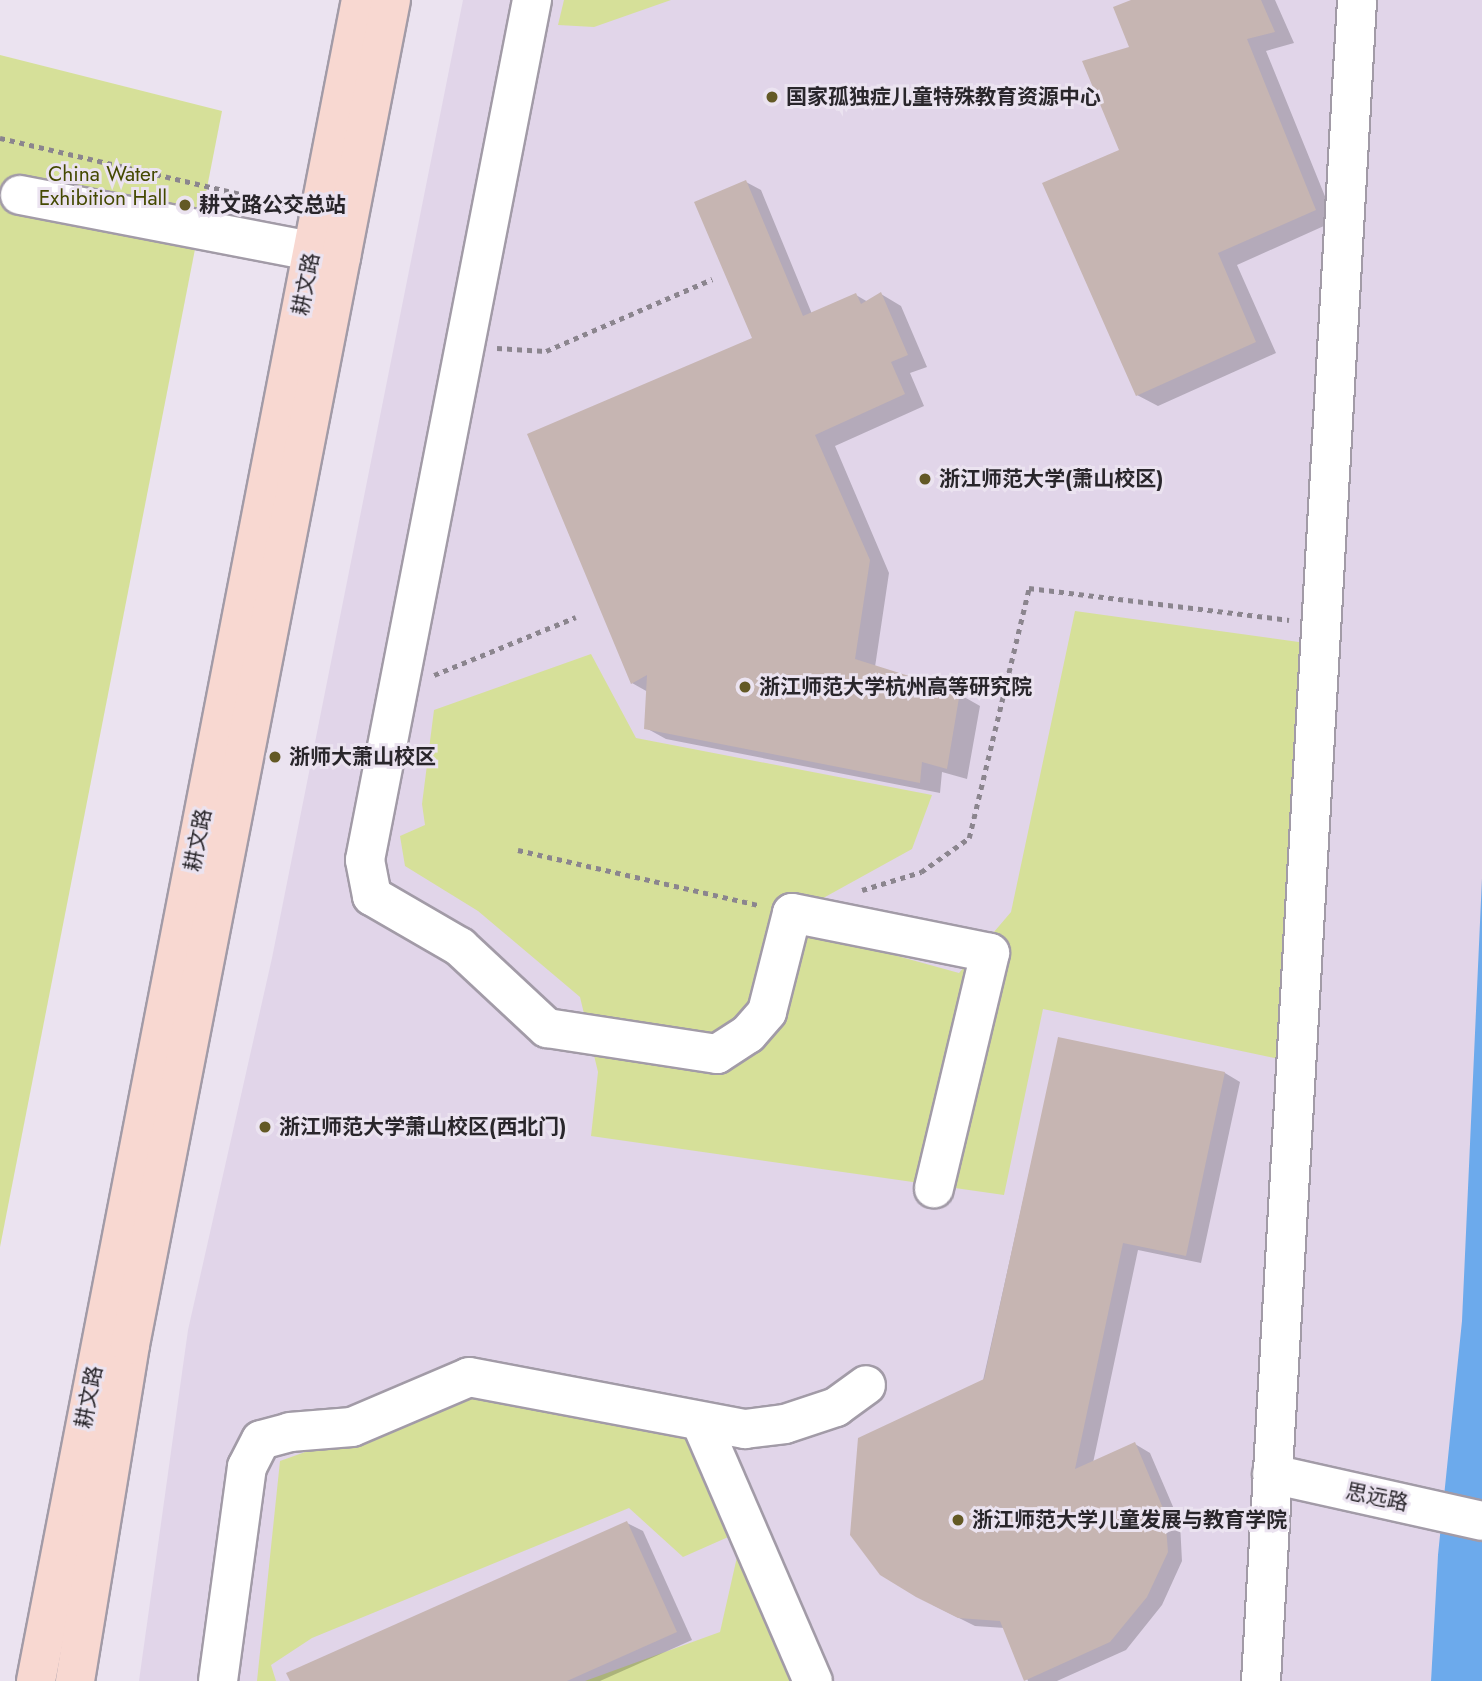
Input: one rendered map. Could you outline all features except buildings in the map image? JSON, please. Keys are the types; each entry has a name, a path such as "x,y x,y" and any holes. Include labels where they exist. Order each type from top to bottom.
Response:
{"main road":[{"name":"耕文路","path":"75,1681 130,1345 327,254 320,212 361,0"},
{"name":"耕文路","path":"36,1681 327,254 391,0"}],"street":[{"path":"532,0 365,860 372,896 460,947 547,1028 717,1054 748,1034 767,1012 792,913 990,953 934,1188"},
{"path":"1261,1681 1357,0"},
{"path":"20,195 327,254"},
{"path":"218,1681 247,1466 261,1440 290,1432 352,1427 469,1377 702,1424 745,1429 785,1424 836,1407 866,1385"},
{"path":"702,1424 813,1681"},
{"name":"思远路","path":"1272,1474 1482,1521"}],"path":[{"path":"0,138 320,212"},
{"path":"465,345 546,351 712,279"},
{"path":"856,892 920,872 969,838 1029,588 1321,624"},
{"path":"398,690 576,617"},
{"path":"518,850 792,913"}],"shaded area":[{"name":"浙江师范大学(萧山校区)","path":"463,0 1482,0 1482,1567 1438,1556 1431,1681 139,1681 188,1330 272,958"}],"green space":[{"path":"564,0 671,0 594,27 558,25"},
{"name":"China Water Exhibition Hall","path":"0,55 222,111 0,1247"},
{"path":"1075,611 1306,643 1279,1059 1043,1009 1004,1195 591,1136 598,1072 580,997 478,911 405,866 400,836 425,825 422,804 434,710 591,654 636,738 932,795 912,849 778,923 959,973 1011,912"},
{"path":"470,1393 692,1437 735,1534 683,1557 629,1508 312,1638 271,1665 276,1681 257,1681 280,1461"},
{"path":"737,1557 793,1681 585,1681 720,1632"}],"water":[{"path":"1482,878 1482,1681 1431,1681 1438,1555 1462,1321"}],"place":[{"name":"国家孤独症儿童特殊教育资源中心","path":"772,97"},
{"name":"耕文路公交总站","path":"185,205"},
{"name":"浙江师范大学(萧山校区)","path":"925,479"},
{"name":"浙江师范大学杭州高等研究院","path":"745,687"},
{"name":"浙师大萧山校区","path":"275,757"},
{"name":"浙江师范大学萧山校区(西北门)","path":"265,1127"},
{"name":"浙江师范大学儿童发展与教育学院","path":"958,1520"}]}
